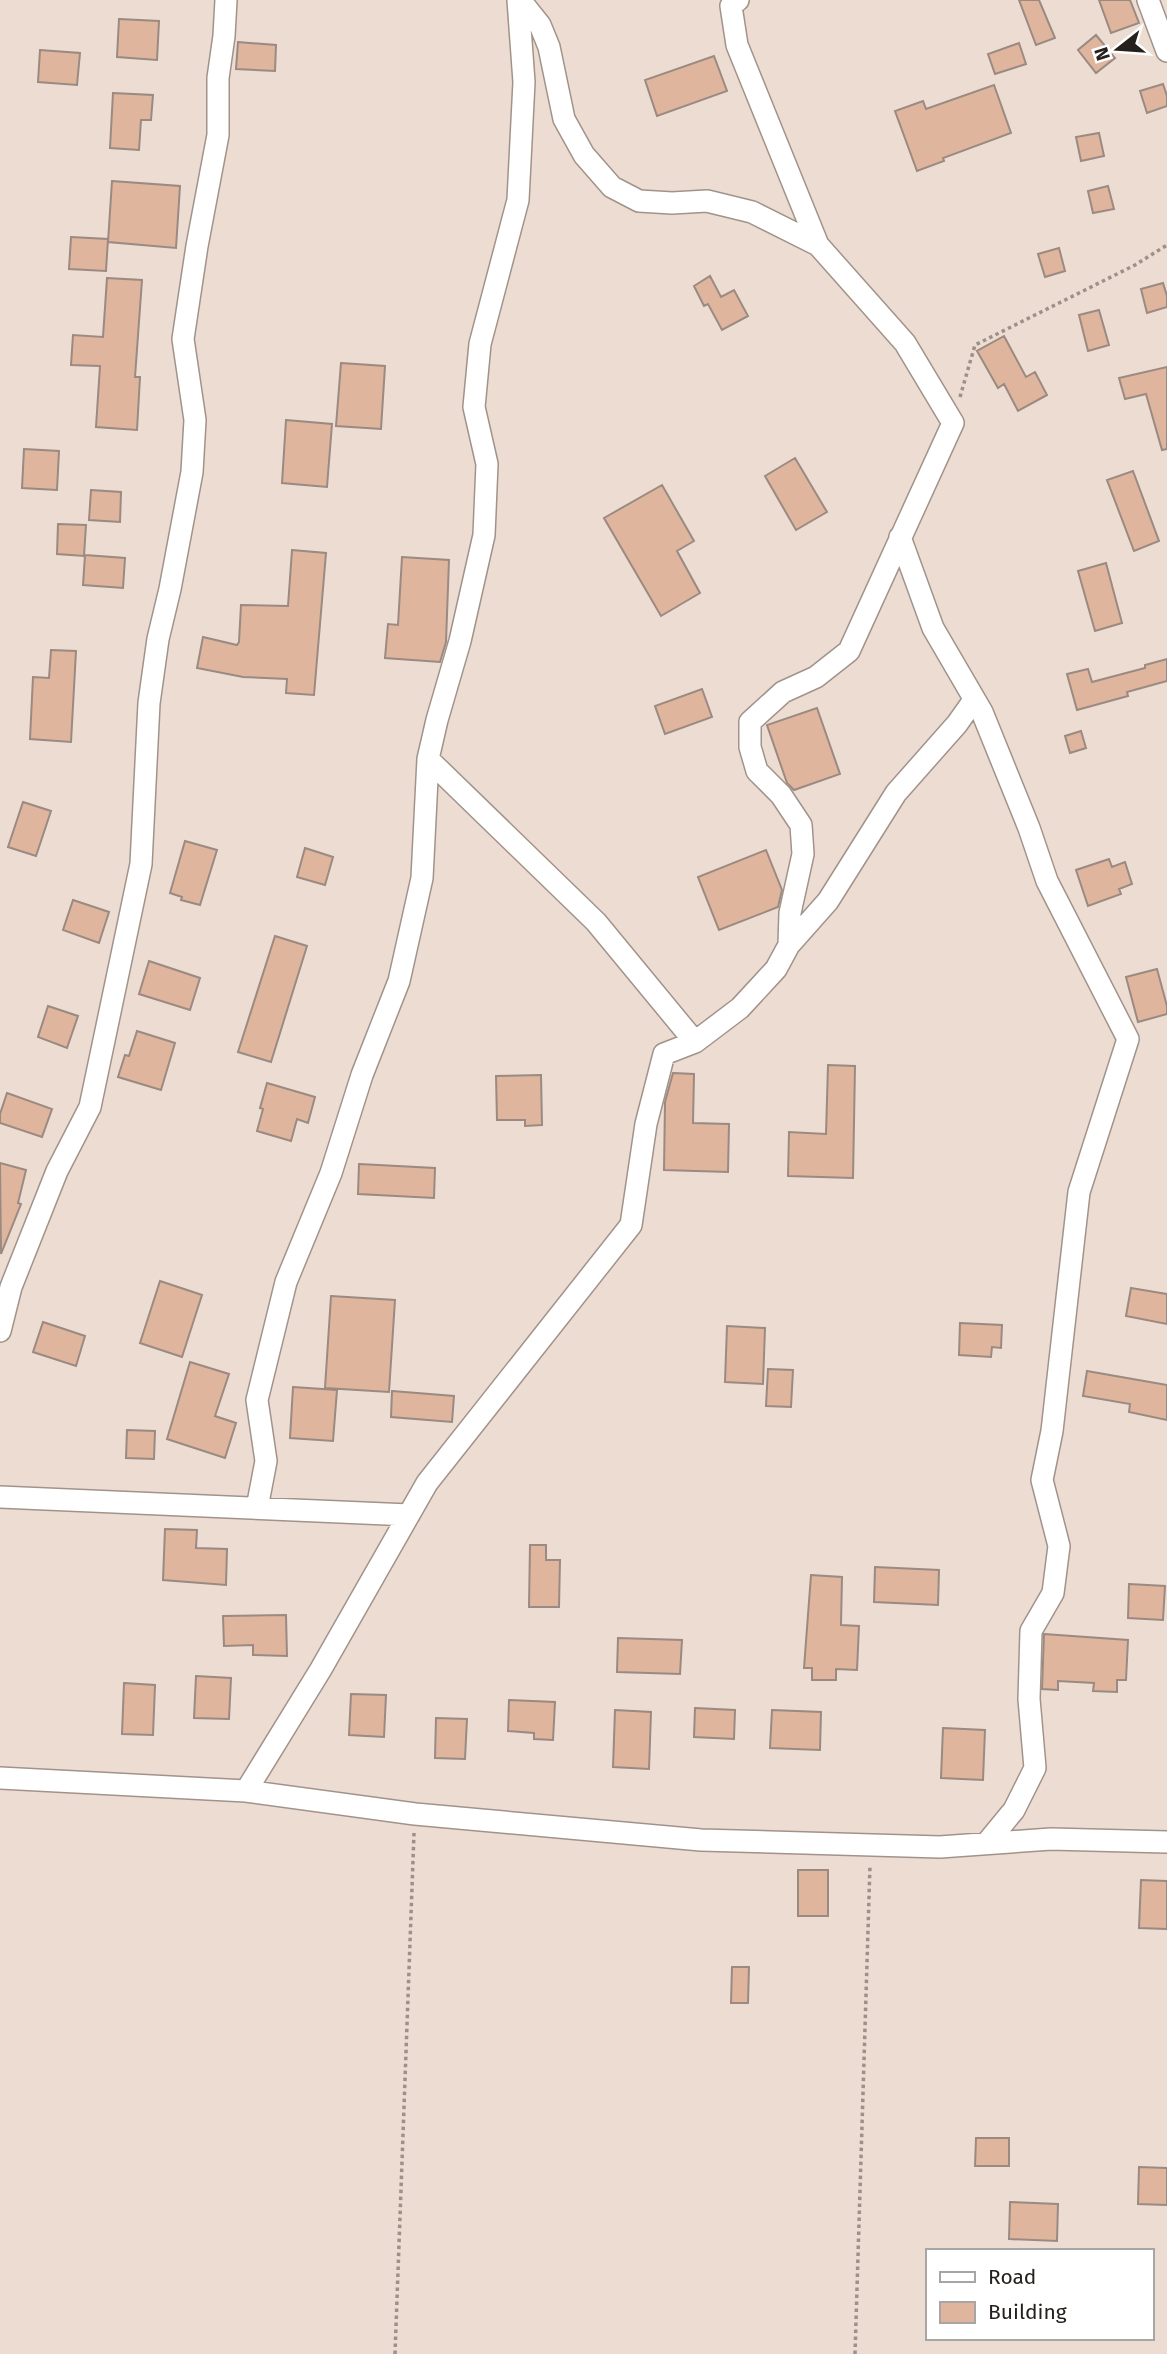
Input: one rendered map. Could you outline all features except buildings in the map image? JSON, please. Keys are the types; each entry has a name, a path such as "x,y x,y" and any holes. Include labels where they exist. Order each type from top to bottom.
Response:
{"street":[{"path":"0,1331 11,1287 52,1184 89,1107 141,864 149,703 158,639 192,472 195,419 183,339 218,135 218,78 226,0"},
{"path":"519,0 540,25 549,47 564,119 584,155 612,187 639,201 707,201 752,212 818,245"},
{"path":"257,1508 266,1461 257,1399 286,1282 331,1173 362,1075 399,981 422,878 428,759 460,641 484,535 487,464 474,407 480,344 518,200 524,82 519,0"},
{"path":"738,0 731,6 737,46 818,245 905,343 953,423 849,651 816,677 783,692 750,722 750,747 757,771 781,795 801,825 803,854 790,913 789,945"},
{"path":"1148,0 1167,51"},
{"path":"900,537 933,628 982,712 1029,828 1047,881 1128,1039 1079,1192 1052,1431 1042,1480 1059,1546 1053,1593 1031,1631 1029,1699 1035,1768 1014,1810 986,1844"},
{"path":"246,1791 321,1669 427,1483 631,1225 646,1124 664,1054 695,1042 740,1008 776,969 789,945 828,901 897,793 957,724 975,699"},
{"path":"428,759 596,922 695,1042"},
{"path":"0,1497 409,1515"},
{"path":"0,1778 246,1791 415,1814 701,1840 940,1847 1051,1839 1167,1842"}],"path":[{"path":"953,423 975,345 1124,270 1167,244"},
{"path":"396,2354 415,1814"},
{"path":"855,2354 871,1845"}]}
